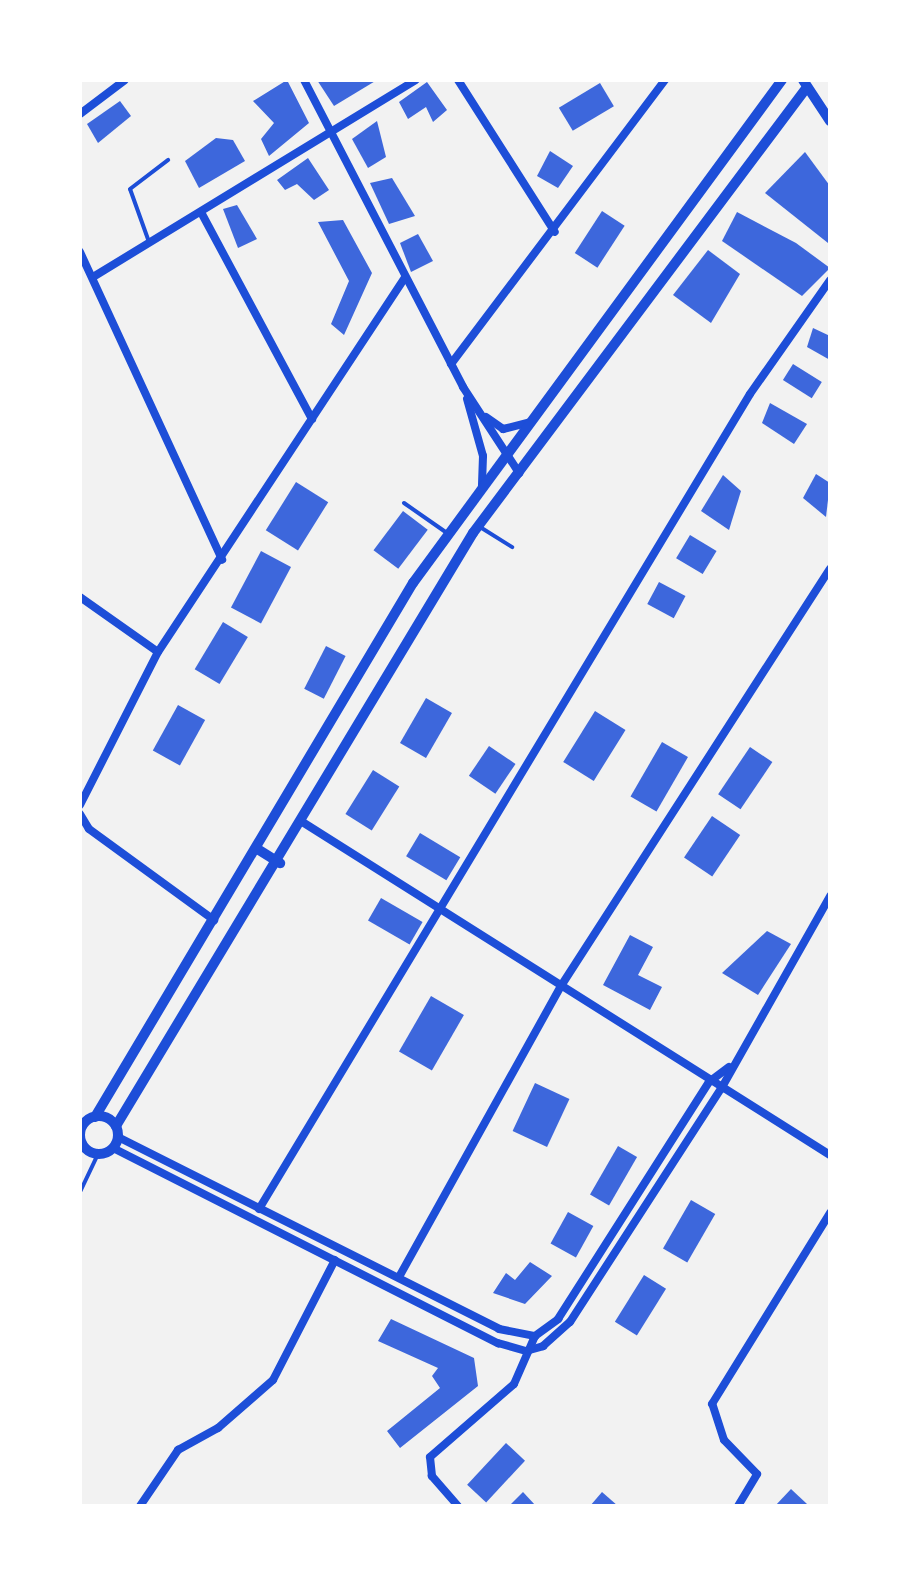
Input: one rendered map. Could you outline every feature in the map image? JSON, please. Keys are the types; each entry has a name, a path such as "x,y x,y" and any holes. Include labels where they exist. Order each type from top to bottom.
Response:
{"street":[{"path":"80,114 125,80"},
{"path":"304,80 463,387 519,473"},
{"path":"93,277 334,135 416,80"},
{"path":"458,80 555,232"},
{"path":"451,364 555,232 665,80"},
{"path":"526,1351 320,1253 113,1148 98,1154 80,1140 88,1117 259,850 385,625 447,533 507,457 782,80"},
{"path":"113,1148 117,1131 304,823 478,526 809,82 830,121"},
{"path":"202,214 312,419"},
{"path":"80,252 222,560"},
{"path":"80,805 158,652 222,560 405,278"},
{"path":"259,1209 750,394 830,280"},
{"path":"463,387 503,429 532,421"},
{"path":"463,387 483,456 477,495"},
{"path":"399,1277 561,986 830,569"},
{"path":"80,597 158,652"},
{"path":"80,814 89,829 214,920"},
{"path":"304,823 439,913 830,1155"},
{"path":"259,850 280,863"},
{"path":"526,1351 570,1322 721,1089 729,1067 830,896"},
{"path":"458,1506 429,1470 430,1457 514,1384 535,1336 558,1319 709,1082 729,1067"},
{"path":"88,1117 259,1209 499,1329 535,1336"},
{"path":"738,1506 757,1474 724,1440 712,1404 830,1213"},
{"path":"320,1253 326,1242"},
{"path":"140,1506 178,1450 218,1428 273,1380 335,1260"}],"lane":[{"path":"150,244 130,189 168,160"},
{"path":"404,503 447,533"},
{"path":"478,526 512,547"},
{"path":"80,1192 98,1154"}],"building":[{"path":"287,80 309,123 269,156 261,139 274,123 253,101"},
{"path":"317,80 377,80 334,106"},
{"path":"427,82 447,110 433,122 426,107 408,119 399,102"},
{"path":"600,83 614,106 573,131 559,108"},
{"path":"120,101 131,116 98,143 87,124"},
{"path":"377,121 386,157 368,168 352,139"},
{"path":"216,138 233,140 245,161 199,188 185,161"},
{"path":"550,151 573,166 558,188 537,176"},
{"path":"805,152 830,186 828,243 765,193"},
{"path":"308,158 329,190 314,200 297,184 285,190 277,180"},
{"path":"392,178 415,216 389,224 370,183"},
{"path":"237,205 257,239 238,248 223,209"},
{"path":"602,211 625,226 597,268 575,253"},
{"path":"737,212 796,243 830,268 802,296 722,241"},
{"path":"343,220 372,273 344,335 331,324 349,281 318,222"},
{"path":"418,234 433,261 411,272 400,243"},
{"path":"708,250 740,274 711,323 673,295"},
{"path":"813,328 830,336 830,360 807,347"},
{"path":"793,364 822,382 812,398 783,380"},
{"path":"770,403 807,424 794,444 762,423"},
{"path":"816,474 830,483 826,517 803,498"},
{"path":"723,475 741,491 729,530 701,511"},
{"path":"296,482 328,502 298,550 266,530"},
{"path":"403,511 428,530 398,569 374,550"},
{"path":"690,535 717,551 703,574 676,558"},
{"path":"261,551 291,567 261,623 231,608"},
{"path":"659,582 685,596 674,618 647,604"},
{"path":"223,622 248,637 220,684 195,669"},
{"path":"326,646 346,656 324,699 304,689"},
{"path":"426,698 452,713 426,758 400,743"},
{"path":"178,705 205,720 180,766 153,750"},
{"path":"595,711 626,730 594,781 563,762"},
{"path":"662,742 688,757 656,812 630,797"},
{"path":"489,746 516,764 495,794 469,776"},
{"path":"750,747 772,762 741,809 718,794"},
{"path":"373,770 399,786 372,831 345,814"},
{"path":"712,816 740,835 712,876 684,857"},
{"path":"420,833 460,857 446,880 406,856"},
{"path":"381,898 423,922 410,945 368,921"},
{"path":"767,931 791,944 758,995 722,973"},
{"path":"630,935 653,947 638,975 662,987 650,1010 603,985"},
{"path":"431,996 464,1015 432,1070 399,1051"},
{"path":"535,1083 569,1099 547,1147 513,1131"},
{"path":"618,1146 637,1157 609,1205 590,1194"},
{"path":"691,1200 715,1214 687,1262 663,1248"},
{"path":"568,1212 593,1226 576,1258 551,1243"},
{"path":"530,1262 552,1276 525,1304 493,1293 506,1273 515,1280"},
{"path":"644,1275 666,1289 637,1335 615,1322"},
{"path":"391,1319 474,1358 478,1386 400,1448 387,1431 440,1388 432,1376 438,1368 378,1341"},
{"path":"506,1443 525,1461 486,1502 467,1485"},
{"path":"791,1489 807,1504 775,1506"},
{"path":"523,1492 536,1506 509,1506"},
{"path":"602,1492 618,1506 590,1506"}]}
